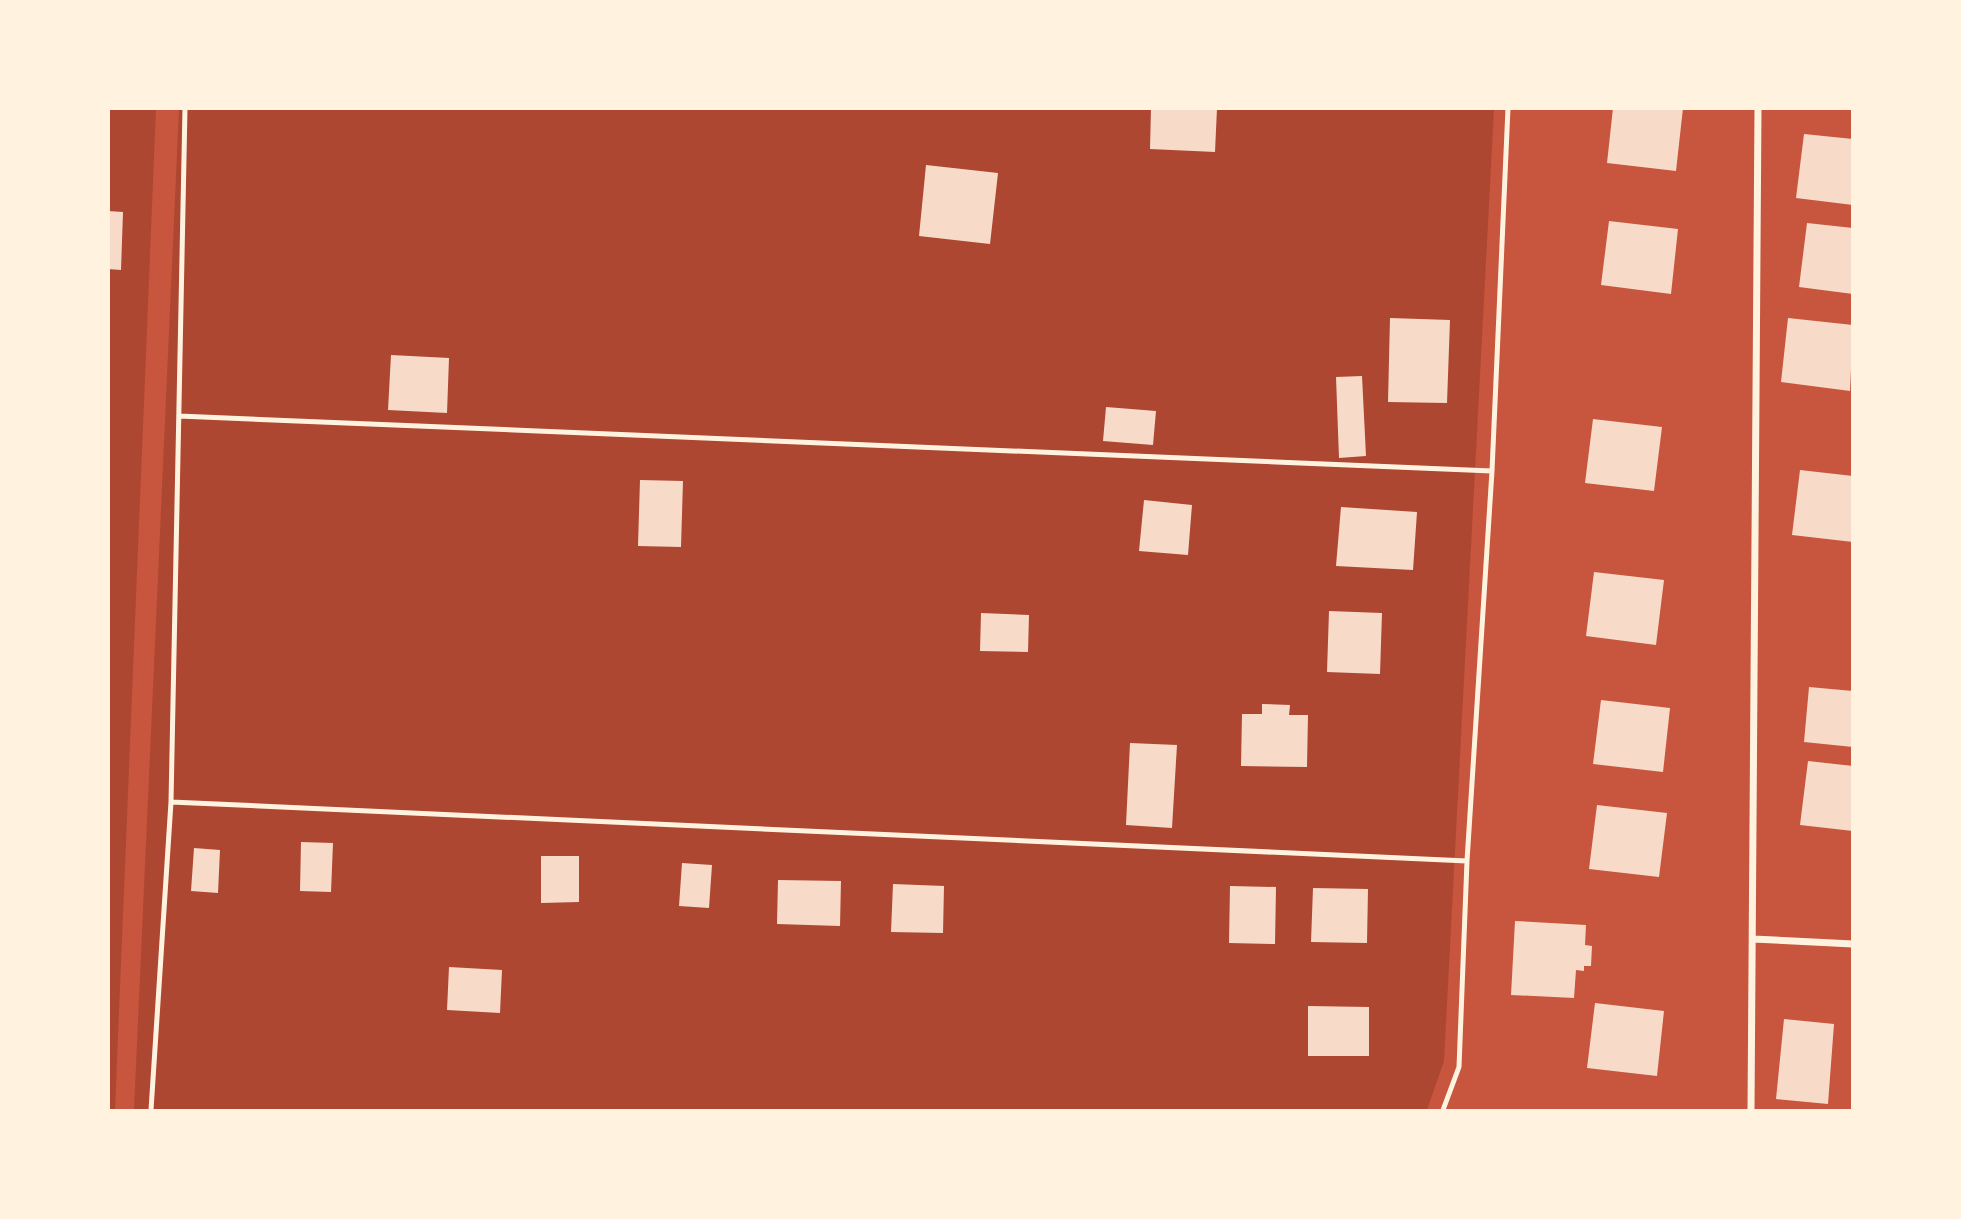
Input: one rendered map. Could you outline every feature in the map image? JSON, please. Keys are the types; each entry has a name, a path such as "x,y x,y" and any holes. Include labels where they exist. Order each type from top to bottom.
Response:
{"street":[{"path":"1751,1111 1758,108"},
{"path":"1753,939 1853,944"}],"lane":[{"path":"151,1111 170,802 185,108"},
{"path":"1443,1111 1459,1067 1467,860 1492,471 1508,108"},
{"path":"179,416 1492,471"},
{"path":"170,802 1467,860"}],"shaded area":[{"path":"108,109 156,109 115,1110 108,1110"},
{"path":"179,109 1494,109 1444,1061 1427,1110 134,1110"}],"building":[{"path":"1151,108 1217,108 1215,152 1150,149"},
{"path":"1613,108 1683,108 1676,171 1607,163"},
{"path":"1804,134 1853,139 1853,205 1796,198"},
{"path":"926,165 998,173 990,244 919,236"},
{"path":"108,211 123,212 121,270 108,269"},
{"path":"1609,221 1678,229 1671,294 1601,285"},
{"path":"1807,223 1853,228 1853,294 1799,287"},
{"path":"1390,318 1450,320 1447,403 1388,402"},
{"path":"1788,318 1853,325 1850,391 1781,382"},
{"path":"391,355 449,358 447,413 388,410"},
{"path":"1362,376 1366,456 1339,458 1336,377"},
{"path":"1106,407 1156,411 1153,445 1103,441"},
{"path":"1593,419 1662,427 1654,491 1585,483"},
{"path":"1800,470 1853,476 1853,542 1792,535"},
{"path":"640,480 683,481 681,547 638,546"},
{"path":"1144,500 1192,505 1188,555 1139,551"},
{"path":"1341,507 1417,512 1413,570 1336,566"},
{"path":"1594,572 1664,580 1656,645 1586,636"},
{"path":"1329,611 1382,613 1380,674 1327,672"},
{"path":"981,613 1029,615 1028,652 980,651"},
{"path":"1809,687 1853,691 1853,747 1804,742"},
{"path":"1601,700 1670,708 1663,772 1593,764"},
{"path":"1262,704 1290,705 1289,715 1308,715 1307,767 1241,766 1242,714 1262,714"},
{"path":"1130,743 1177,745 1172,828 1126,825"},
{"path":"1808,761 1853,766 1853,831 1800,825"},
{"path":"1597,805 1667,813 1659,877 1589,869"},
{"path":"301,842 333,843 331,892 300,891"},
{"path":"194,848 220,850 218,893 191,891"},
{"path":"541,856 579,856 579,902 541,903"},
{"path":"682,863 712,865 709,908 679,906"},
{"path":"778,880 841,881 840,926 777,924"},
{"path":"893,884 944,886 943,933 891,932"},
{"path":"1230,886 1276,887 1275,944 1229,943"},
{"path":"1313,888 1368,889 1367,943 1311,942"},
{"path":"1515,921 1586,925 1585,945 1592,946 1591,966 1584,966 1584,971 1576,970 1574,998 1511,995"},
{"path":"449,967 502,970 500,1013 447,1010"},
{"path":"1595,1003 1664,1011 1657,1076 1587,1068"},
{"path":"1308,1006 1369,1007 1369,1056 1308,1056"},
{"path":"1784,1019 1834,1024 1828,1104 1776,1099"}]}
